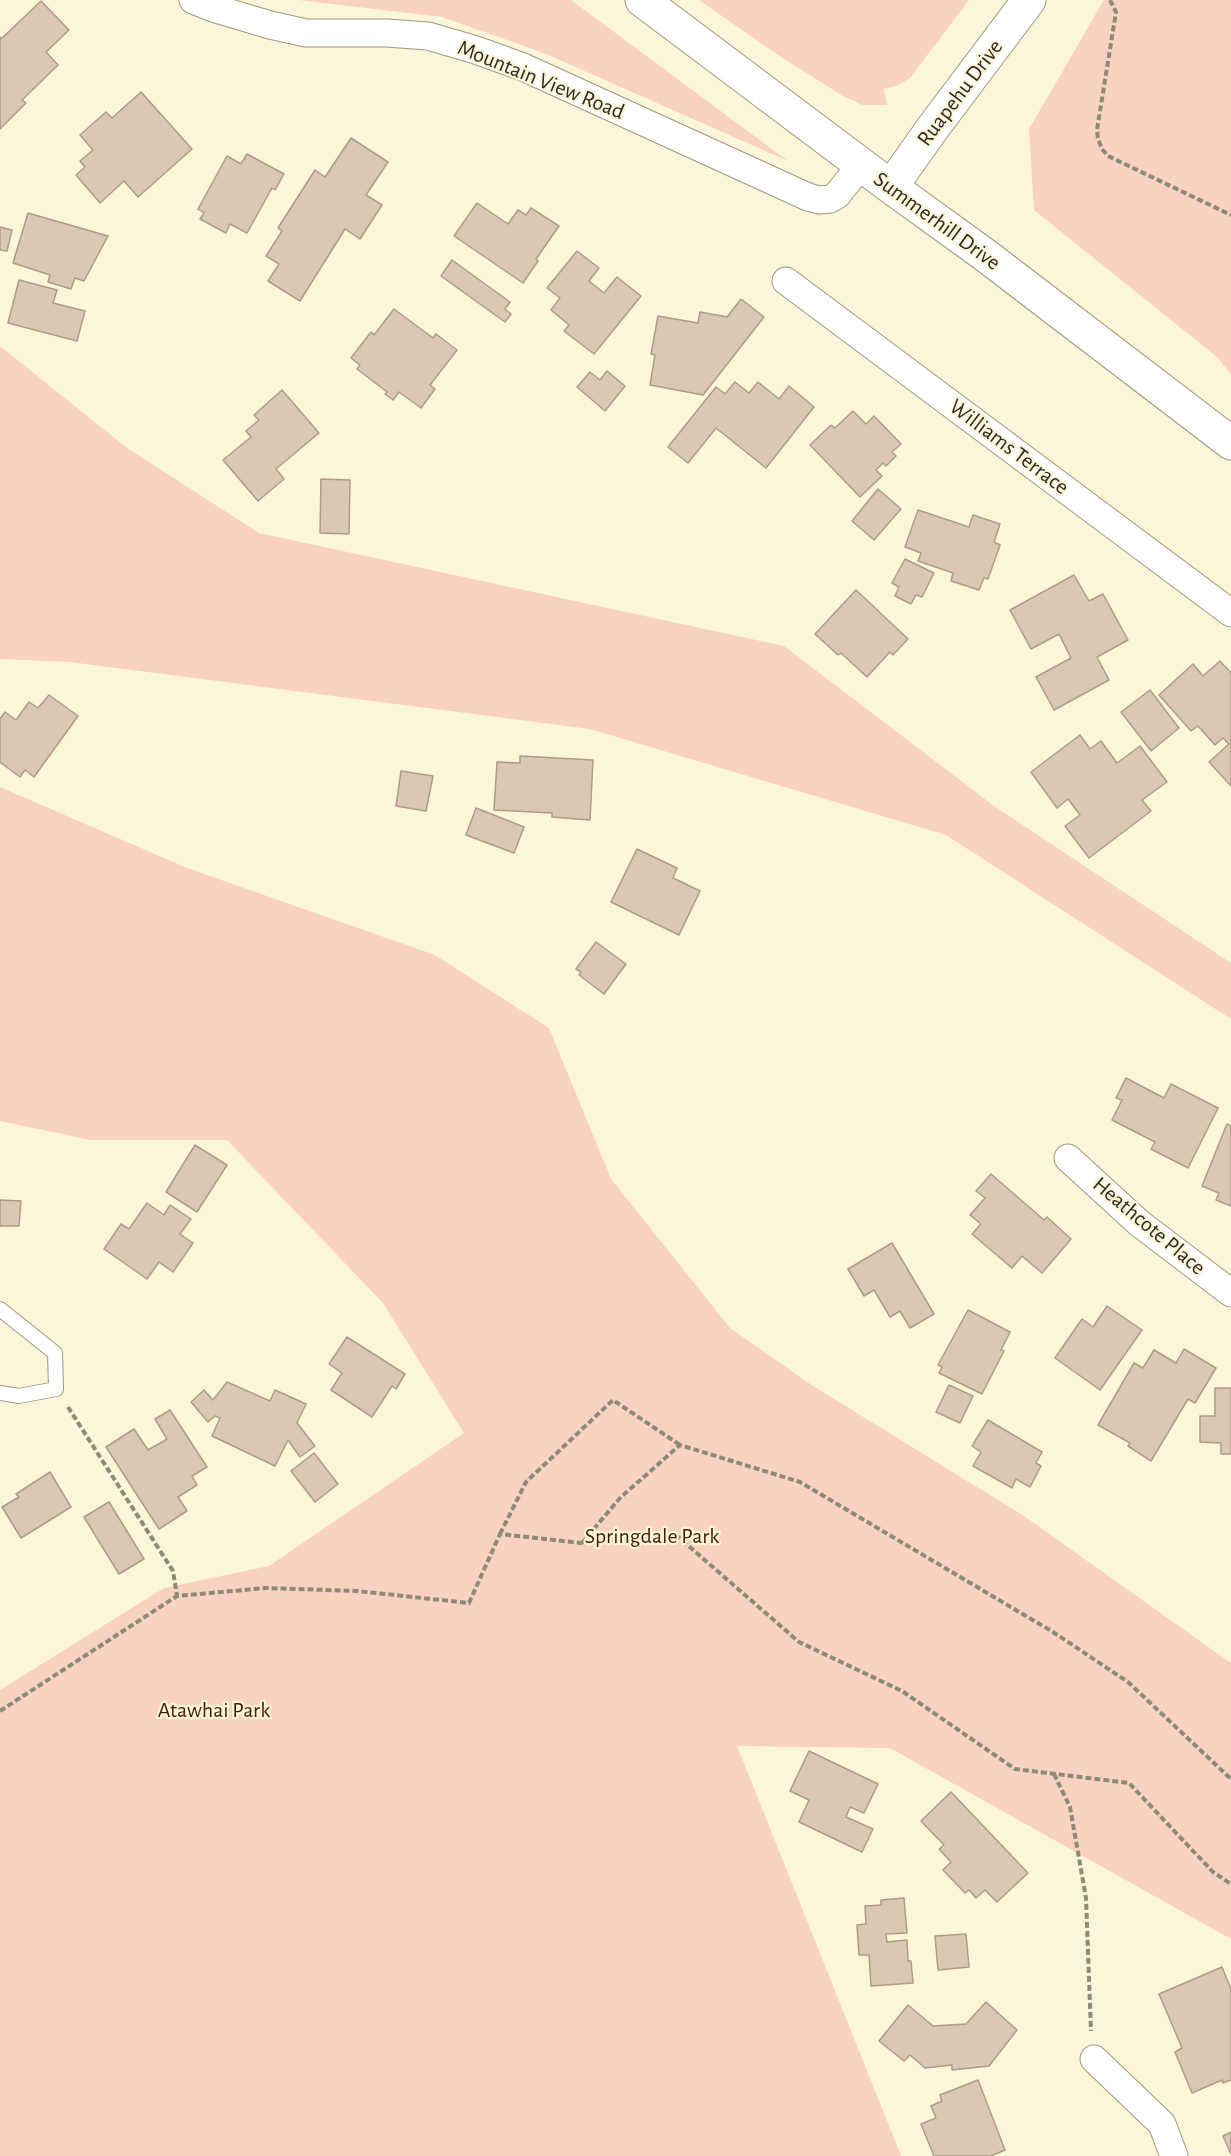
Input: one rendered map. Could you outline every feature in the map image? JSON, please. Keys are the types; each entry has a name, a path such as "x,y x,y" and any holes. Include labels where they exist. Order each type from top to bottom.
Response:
{"main road":[{"name":"Summerhill Drive","path":"642,0 985,255 1231,443"},
{"name":"Ruapehu Drive","path":"891,187 1029,0"}],"street":[{"name":"Mountain View Road","path":"193,0 270,25 306,33 387,33 428,36 476,50 523,68 819,200 831,199 837,195 861,165"},
{"name":"Williams Terrace","path":"786,281 1231,613"},
{"name":"Heathcote Place","path":"1068,1158 1138,1222 1231,1293"},
{"path":"1094,2059 1162,2124 1174,2156"}],"lane":[{"path":"0,1309 55,1353 56,1389 19,1396 0,1393"}],"path":[{"path":"1110,0 1116,12 1097,130 1102,148 1108,156 1231,215"},
{"path":"56,1389 173,1571 177,1596"},
{"path":"0,1711 177,1596 266,1588 357,1591 469,1604 526,1482 613,1400 680,1445 800,1482 1053,1632 1128,1682 1231,1779"},
{"path":"581,1543 620,1498 680,1445"},
{"path":"500,1534 581,1543 676,1535 799,1642 902,1691 1015,1769 1129,1784 1213,1872 1231,1884"},
{"path":"1054,1774 1070,1807 1086,1898 1089,2008 1094,2059"}],"green space":[{"path":"299,0 571,0 788,161 544,53 442,17"},
{"path":"699,0 969,0 910,78 899,85 884,89 887,105 862,105 843,96 778,55"},
{"path":"1104,0 1231,0 1231,374 1217,357 1034,210 1029,129"},
{"path":"0,346 127,448 259,533 784,646 994,806 1231,963 1231,1019 946,835 590,729 70,662 0,659"},
{"path":"0,787 187,868 435,955 549,1028 611,1179 730,1328 813,1386 1024,1516 1231,1663 1231,1939 890,1748 737,1746 901,2156 0,2156 0,1690 164,1588 269,1566 464,1433 383,1303 227,1140 91,1140 0,1121"}],"building":[{"path":"41,1 69,30 46,52 58,65 22,100 26,103 0,129 0,37 1,39"},
{"path":"141,92 192,149 138,197 124,181 100,203 76,175 85,167 80,161 93,150 80,135 106,112 112,118"},
{"path":"351,138 388,162 366,195 382,205 360,239 345,229 300,301 268,281 279,264 266,256 282,231 278,228 315,170 325,177"},
{"path":"247,154 284,174 275,190 272,188 247,233 230,224 226,233 200,219 204,213 198,209 227,156 241,164"},
{"path":"477,203 508,224 518,210 526,215 531,208 559,226 536,259 538,261 523,283 454,236"},
{"path":"28,213 108,236 84,281 75,278 71,289 48,282 50,275 13,263"},
{"path":"0,227 12,230 7,251 0,250"},
{"path":"577,251 599,268 589,281 604,293 617,277 641,296 594,354 564,331 569,325 551,310 560,298 547,288"},
{"path":"452,260 510,302 505,309 511,314 505,322 441,276"},
{"path":"19,280 57,290 53,303 85,311 77,341 8,323"},
{"path":"741,299 764,317 703,395 650,385 655,355 651,354 658,316 698,323 700,312 727,317"},
{"path":"394,309 433,338 436,334 457,350 430,385 435,389 421,408 399,392 393,400 385,394 387,392 357,369 360,365 351,358 371,332 374,335"},
{"path":"607,371 625,386 605,411 577,387 590,372 600,380"},
{"path":"735,382 749,393 758,382 779,399 789,386 814,407 766,468 716,428 688,463 668,447 716,387 725,394"},
{"path":"282,390 319,433 276,469 284,479 258,501 223,460 251,437 246,431 259,420 254,415"},
{"path":"853,411 866,424 874,416 901,444 892,452 896,456 886,466 883,463 876,470 882,476 860,497 810,445 831,425 835,428"},
{"path":"321,479 350,480 349,534 320,533"},
{"path":"878,489 901,509 874,540 852,521"},
{"path":"918,510 969,527 973,515 1000,524 994,542 1000,545 988,579 984,578 979,590 951,581 953,573 918,561 921,553 905,547"},
{"path":"905,559 934,573 922,597 916,595 911,604 895,596 899,587 892,583"},
{"path":"1074,575 1089,601 1103,594 1128,640 1097,657 1109,680 1054,710 1036,677 1071,658 1059,634 1031,649 1010,610"},
{"path":"856,590 908,639 893,655 890,652 867,677 841,653 838,655 815,634"},
{"path":"1220,661 1231,673 1231,786 1209,762 1229,744 1223,738 1215,745 1198,726 1191,731 1159,695 1193,664 1203,676"},
{"path":"1150,690 1179,728 1151,751 1121,712"},
{"path":"49,695 78,716 34,777 25,770 20,777 0,762 0,719 5,712 16,720 29,702 38,708"},
{"path":"1080,735 1090,749 1101,741 1117,763 1140,746 1167,782 1142,800 1151,811 1089,858 1065,826 1080,815 1068,799 1057,808 1031,772"},
{"path":"520,756 593,760 590,820 552,817 552,813 494,810 497,762 520,763"},
{"path":"401,771 433,776 426,811 396,806"},
{"path":"476,808 524,827 514,853 466,835"},
{"path":"637,849 677,868 673,878 700,891 679,935 611,902"},
{"path":"596,942 626,964 604,994 579,975 581,972 576,969"},
{"path":"1126,1078 1164,1098 1171,1084 1218,1108 1188,1168 1151,1149 1155,1142 1112,1120 1122,1100 1116,1098"},
{"path":"1227,1124 1231,1126 1231,1206 1216,1200 1219,1193 1202,1186"},
{"path":"195,1145 227,1165 197,1212 166,1192"},
{"path":"991,1174 1044,1220 1047,1217 1071,1239 1042,1273 1022,1256 1012,1268 972,1234 981,1224 970,1215 985,1198 976,1191"},
{"path":"0,1200 21,1201 19,1226 0,1226"},
{"path":"147,1203 164,1215 170,1205 191,1219 180,1234 193,1243 173,1272 159,1262 147,1279 104,1249 121,1224 129,1229"},
{"path":"892,1243 934,1314 910,1328 900,1311 890,1317 874,1290 864,1296 848,1269"},
{"path":"1107,1306 1142,1330 1100,1390 1055,1358 1082,1319 1093,1327"},
{"path":"968,1310 1010,1332 1001,1350 1004,1351 982,1394 939,1373 942,1367 938,1365"},
{"path":"347,1337 405,1374 396,1389 392,1386 372,1417 331,1390 342,1373 329,1364"},
{"path":"1184,1349 1216,1368 1195,1403 1188,1399 1151,1461 1128,1446 1130,1443 1098,1425 1134,1363 1143,1368 1154,1350 1176,1363"},
{"path":"227,1382 270,1401 275,1390 306,1404 297,1423 315,1446 300,1457 288,1440 275,1466 212,1436 220,1418 215,1416 208,1422 191,1402 204,1390 213,1400"},
{"path":"949,1385 973,1396 960,1423 936,1412"},
{"path":"1215,1388 1231,1388 1231,1454 1221,1454 1221,1443 1200,1442 1200,1416 1215,1416"},
{"path":"170,1410 207,1467 192,1476 197,1485 178,1497 187,1511 159,1529 106,1447 134,1429 148,1450 167,1439 155,1419"},
{"path":"988,1420 1042,1452 1036,1463 1041,1466 1030,1487 1016,1479 1012,1488 973,1466 981,1452 972,1446"},
{"path":"314,1453 338,1484 315,1502 291,1471"},
{"path":"50,1472 71,1507 21,1538 2,1507 19,1497 16,1494"},
{"path":"109,1502 144,1559 119,1574 84,1517"},
{"path":"809,1751 878,1784 864,1813 850,1807 846,1817 873,1829 862,1852 799,1822 809,1800 790,1791"},
{"path":"951,1792 1028,1873 997,1902 985,1890 976,1898 969,1890 965,1893 943,1870 951,1862 939,1849 944,1845 921,1821"},
{"path":"904,1898 907,1933 886,1934 887,1942 907,1940 908,1961 911,1961 913,1983 871,1986 869,1955 859,1955 857,1925 866,1924 865,1906 881,1905 881,1900"},
{"path":"966,1934 969,1967 938,1970 935,1936"},
{"path":"1222,1967 1231,1989 1231,2080 1223,2083 1222,2080 1192,2093 1175,2052 1182,2048 1159,1994"},
{"path":"986,2002 1017,2030 989,2066 952,2070 952,2065 925,2068 910,2055 904,2061 879,2041 908,2005 933,2026 966,2024"},
{"path":"978,2080 1005,2150 991,2156 934,2156 921,2124 936,2118 931,2106 942,2101 940,2095"},
{"path":"1231,2132 1231,2154 1223,2136"}],"park label":[{"name":"Springdale Park","path":"652,1536"},
{"name":"Atawhai Park","path":"214,1710"}]}
